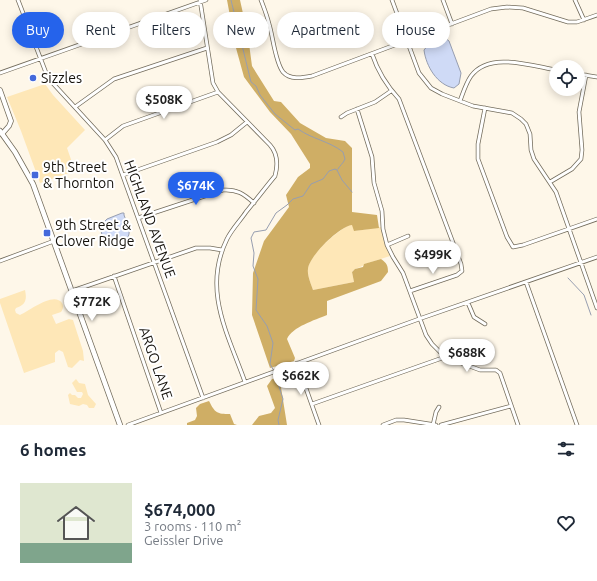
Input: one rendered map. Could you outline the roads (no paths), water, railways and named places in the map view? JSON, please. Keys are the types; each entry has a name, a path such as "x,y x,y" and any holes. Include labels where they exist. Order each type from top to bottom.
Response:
{"main road":[{"path":"1,133 15,152 31,179 120,425"}],"street":[{"name":"HIGHLAND AVENUE","path":"18,0 48,78 105,140 116,157 203,398"},
{"path":"0,73 206,0"},
{"path":"261,0 270,25 272,40 279,63 283,72 292,78 312,76 389,48"},
{"path":"392,0 397,12"},
{"path":"443,0 452,24 491,9 507,7 523,8 568,22 577,22 597,15"},
{"path":"575,0 584,20"},
{"path":"200,1 207,48 214,83 218,92 272,147 276,155 277,162 275,176 227,238 222,250 217,277 216,294 218,304 245,382"},
{"path":"75,107 114,79 207,48"},
{"path":"410,48 419,73 431,88 460,101 512,113 524,121 530,134 534,159 556,192 597,308"},
{"path":"372,54 376,67 383,81 399,99 462,264 462,271 457,275 410,291"},
{"path":"460,101 471,76 479,69 489,64 506,61 549,69"},
{"path":"550,182 572,170 581,160 582,150 579,112 586,75 597,77"},
{"path":"0,90 11,121 10,126 1,133"},
{"path":"342,117 375,102 391,91"},
{"path":"105,140 123,126 218,92"},
{"path":"485,108 478,146 478,159 507,236 513,247 524,245 597,219"},
{"path":"358,109 372,157 374,182 382,211 383,229 387,245 404,273 419,319 428,339 445,357 480,370 496,370 500,373 518,425"},
{"path":"123,175 217,142 230,135 247,122"},
{"path":"138,218 223,190 232,189 244,194 254,203"},
{"path":"387,245 408,236"},
{"path":"0,261 54,241"},
{"path":"72,291 154,261 196,248 222,250"},
{"path":"128,425 271,372 597,257"},
{"name":"ARGO LANE","path":"114,276 162,413"},
{"path":"526,282 577,425"},
{"path":"592,295 597,293"},
{"path":"468,303 474,317 485,324"},
{"path":"312,404 445,357"},
{"path":"297,363 319,425"},
{"path":"440,425 511,406"},
{"path":"433,425 436,412 439,407"},
{"path":"383,425 396,420 436,425"}],"water":[{"path":"450,44 461,73 459,84 454,88 442,83 433,74 427,62 424,50 426,48 450,48"},
{"path":"124,213 128,227 128,237 120,244 105,246 101,231 102,224 107,219"}],"waterway":[{"path":"231,0 251,82 256,86 260,95 275,114 295,130 298,129 338,148 343,152 345,159 338,169"},
{"path":"274,371 270,364 273,343 267,326 256,310 258,279 253,266 254,253 251,238 254,232 266,230 276,213 293,199 303,196 311,184 323,179 329,171 335,169 337,170"},
{"path":"337,170 342,180 352,192"},
{"path":"568,278 584,295 591,315"},
{"path":"275,374 283,399 278,420 279,425"}],"place":[{"name":"Sizzles","path":"33,78"},
{"name":"9th Street & Thornton","path":"35,175"},
{"name":"9th Street & Clover Ridge","path":"47,233"}]}
